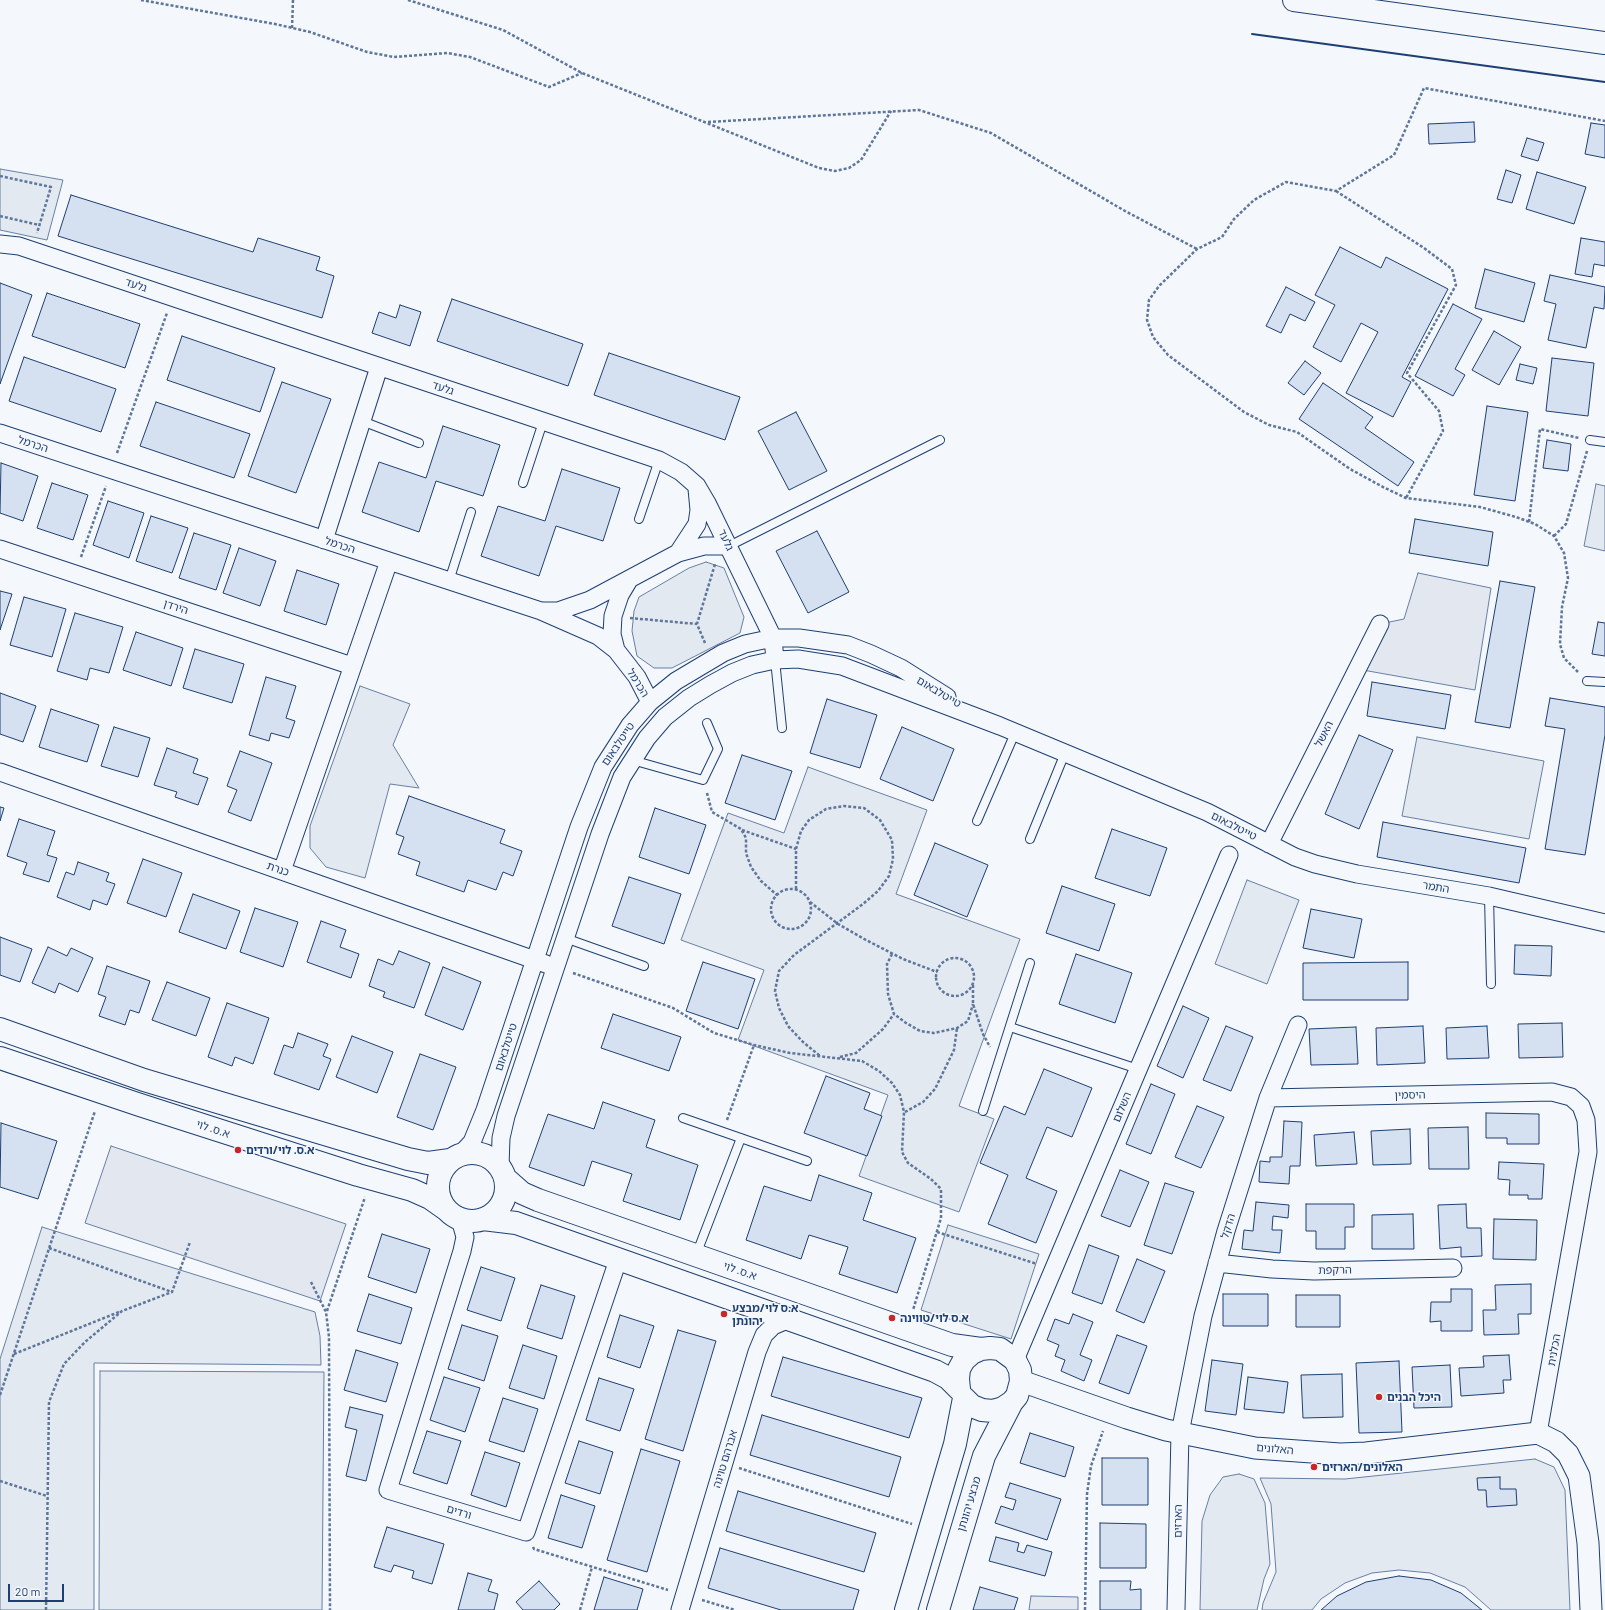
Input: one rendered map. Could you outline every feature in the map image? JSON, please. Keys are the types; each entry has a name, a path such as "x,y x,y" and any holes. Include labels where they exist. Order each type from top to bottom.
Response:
{"main road":[{"path":"1294,0 1605,43"},
{"path":"0,1029 144,1080 408,1159 428,1163 472,1152 483,1154 493,1159 503,1172 506,1188 505,1198 496,1211 483,1219"},
{"name":"א.ס. לוי","path":"5,1062 371,1179 412,1190 430,1198 454,1214"},
{"path":"456,1157 443,1168 438,1179 438,1190 441,1201 454,1214 472,1221 483,1219 516,1223 935,1372 948,1378 962,1394 972,1406 982,1410 993,1411 1003,1408 1012,1402 1020,1388 1021,1381 1020,1370 1015,1360 1000,1349 981,1349 972,1353 962,1365 958,1379 962,1394 955,1444 906,1610"},
{"name":"א.ס. לוי","path":"503,1172 522,1193 538,1200 952,1345 981,1349"},
{"name":"מבצע יהונתן","path":"938,1610 984,1456 1012,1402"}],"street":[{"name":"גלעד","path":"0,244 19,246 659,460 681,472 697,486 707,502 773,638 776,660"},
{"path":"324,540 379,367"},
{"name":"הכרמל","path":"0,433 541,612 598,636 616,650 637,677 650,702"},
{"path":"678,553 697,524 699,510 697,486"},
{"path":"541,612 558,611 575,606 629,580 678,553 704,546 729,546"},
{"name":"הירדן","path":"0,549 352,666"},
{"path":"282,871 389,561"},
{"path":"616,650 612,634 613,616 620,595 629,580"},
{"name":"האשל","path":"1269,844 1380,624"},
{"name":"טייטלבאום","path":"456,1157 472,1142 476,1133 579,827 602,767 630,725 650,702 676,681 712,659 745,644 773,638 823,640 848,646 871,654 901,668 940,694 1000,726"},
{"name":"טייטלבאום","path":"503,1172 501,1138 506,1116 609,809 622,777 647,738 665,717 689,698 732,673 752,665 776,660 798,659 842,666 1015,732 1207,812 1269,844"},
{"name":"כנרת","path":"0,772 555,967"},
{"name":"התמר","path":"1269,844 1295,857 1315,864 1356,874 1490,896 1604,921"},
{"name":"השלום","path":"1015,1360 1230,855"},
{"name":"הדקל","path":"1180,1433 1203,1316 1217,1262 1268,1098 1298,1025"},
{"name":"היסמין","path":"1268,1098 1552,1092"},
{"name":"הכלנית","path":"1538,1433 1588,1152 1586,1120 1581,1106 1571,1097 1552,1092"},
{"name":"ורדים","path":"454,1214 465,1237 462,1251 388,1490 526,1532"},
{"path":"526,1532 618,1260"},
{"name":"הרקפת","path":"1217,1262 1272,1269 1314,1271 1453,1268"},
{"name":"אברהם טוינה","path":"682,1602 764,1335 773,1326 787,1320"},
{"name":"האלונים","path":"1021,1381 1111,1413 1180,1433 1255,1448 1340,1454 1366,1453 1538,1433"},
{"name":"הארזים","path":"1176,1610 1180,1433"},
{"path":"1538,1433 1556,1442 1568,1454 1579,1476 1588,1542 1591,1610"}],"lane":[{"path":"362,421 419,443"},
{"path":"523,483 543,422"},
{"path":"729,546 940,440"},
{"path":"1590,440 1605,442"},
{"path":"639,519 659,460"},
{"path":"449,581 472,512"},
{"path":"776,660 782,728"},
{"path":"1587,681 1605,682"},
{"path":"632,760 703,780 718,749 708,723"},
{"path":"977,821 1015,732"},
{"path":"1030,839 1065,753"},
{"path":"1490,896 1491,984"},
{"path":"565,938 644,966"},
{"path":"983,1111 1030,963"},
{"path":"1010,1027 1138,1069"},
{"path":"683,1118 807,1161"},
{"path":"696,1255 741,1138"}],"path":[{"path":"142,0 292,28 367,52 394,56 447,53 470,57 549,87 582,73"},
{"path":"292,28 293,0"},
{"path":"408,0 503,30 582,73 819,168 835,171 849,168 861,160 891,111"},
{"path":"1336,191 1394,155 1424,88 1605,121"},
{"path":"706,122 919,110 991,133 1125,211 1197,249"},
{"path":"0,176 51,187 31,250"},
{"path":"1406,498 1443,431 1439,411 1407,373 1456,285 1452,269 1424,248 1336,191 1286,182 1254,200 1234,220 1222,237 1197,249 1159,286 1149,300 1147,320 1153,337 1168,355 1244,412 1269,426 1297,432 1350,469 1406,498 1480,507 1529,522 1554,536 1564,553 1568,578 1562,607 1560,644 1564,658 1587,681"},
{"path":"0,216 39,225"},
{"path":"75,574 172,297"},
{"path":"1529,522 1540,429 1590,440 1566,524 1554,536"},
{"path":"712,659 697,624 718,553 729,546"},
{"path":"613,616 697,624"},
{"path":"703,780 712,812 741,829 796,849"},
{"path":"796,889 796,849 801,831 809,820 826,809 844,806 864,808 880,820 892,840 893,860 889,876 878,891 838,924 794,955 779,971 775,991 779,1008 788,1026 803,1042 820,1056"},
{"path":"741,829 746,838 746,853 751,867 762,881 777,895"},
{"path":"796,889 807,896 810,902 812,909 810,917 806,923 800,927 786,929 778,925 771,913 771,906 777,895 783,891 796,889"},
{"path":"810,902 838,924 892,954 937,972"},
{"path":"892,954 886,964 888,994 894,1014 920,1031 934,1033 957,1028 968,1021 973,1004 974,976 969,964 959,959 946,960 937,972 937,984 941,990 949,995 962,995 967,991 973,982"},
{"path":"555,967 673,1008 714,1032 754,1045 790,1053 862,1061 879,1071 892,1083 900,1095 904,1112 902,1152 908,1163 931,1179 941,1189 941,1218 908,1330"},
{"path":"973,1004 983,1034 998,1061"},
{"path":"839,1058 856,1053 883,1029 894,1014"},
{"path":"904,1112 923,1102 935,1088 954,1050 957,1028"},
{"path":"723,1132 754,1045"},
{"path":"0,1395 101,1092"},
{"path":"326,1312 371,1179"},
{"path":"937,1232 1053,1269"},
{"path":"14,1354 172,1292 190,1242"},
{"path":"49,1248 172,1292"},
{"path":"311,1282 326,1312 329,1337 330,1610"},
{"path":"46,1610 49,1402 64,1364 85,1342 122,1311"},
{"path":"1085,1610 1087,1494 1090,1466 1111,1413"},
{"path":"724,1463 930,1530"},
{"path":"0,1481 47,1496"},
{"path":"526,1532 534,1550 592,1567 682,1602 735,1610"},
{"path":"580,1610 592,1567"}],"shaded area":[{"path":"0,169 63,180 47,240 0,230"},
{"path":"1596,484 1605,486 1605,551 1584,546"},
{"path":"706,562 724,568 744,617 740,633 672,668 654,668 637,656 632,631 634,611 639,597 689,568"},
{"path":"1418,573 1491,588 1475,690 1357,669 1380,624 1404,619"},
{"path":"360,686 410,704 393,745 419,788 390,784 365,878 326,867 310,848 310,826"},
{"path":"1417,737 1544,761 1529,839 1402,816"},
{"path":"808,767 927,810 896,894 1020,939 959,1106 994,1119 959,1212 859,1176 888,1095 738,1040 764,970 681,940 728,813 784,833"},
{"path":"1247,880 1299,900 1267,984 1215,964"},
{"path":"111,1146 346,1224 320,1301 85,1223"},
{"path":"948,1225 1039,1254 1011,1339 921,1310"},
{"path":"42,1227 315,1312 320,1336 321,1365 94,1363 94,1610 0,1610 0,1359"},
{"path":"100,1371 324,1372 322,1610 99,1610"},
{"path":"1535,1459 1554,1467 1565,1490 1570,1610 1491,1610 1465,1587 1430,1573 1399,1570 1372,1573 1345,1583 1321,1599 1312,1610 1262,1610 1263,1603 1276,1572 1271,1504 1260,1478 1345,1479"},
{"path":"1239,1474 1254,1479 1265,1503 1270,1564 1264,1579 1257,1610 1200,1610 1202,1521 1210,1495 1223,1477"},
{"path":"1031,1596 1078,1597 1078,1610 1029,1610"}],"building":[{"path":"1474,122 1475,142 1429,144 1428,124"},
{"path":"1591,123 1605,125 1605,158 1585,154"},
{"path":"1527,138 1544,143 1538,161 1521,156"},
{"path":"1506,170 1521,175 1512,203 1497,199"},
{"path":"1537,172 1586,187 1574,224 1526,209"},
{"path":"71,195 253,252 258,238 320,257 316,270 334,276 322,318 58,236"},
{"path":"1581,238 1605,242 1605,266 1594,264 1592,277 1575,274"},
{"path":"1340,247 1381,268 1386,257 1448,289 1402,377 1411,382 1393,417 1346,393 1378,332 1361,323 1341,362 1313,347 1335,305 1315,295"},
{"path":"1485,269 1535,283 1524,322 1475,308"},
{"path":"1550,275 1605,287 1604,309 1594,307 1586,348 1548,340 1556,304 1544,301"},
{"path":"0,283 32,295 0,384"},
{"path":"1286,287 1315,302 1305,321 1290,314 1281,333 1266,326"},
{"path":"47,293 140,324 125,368 32,336"},
{"path":"452,299 583,344 568,386 437,341"},
{"path":"1453,304 1482,319 1455,369 1465,375 1453,396 1415,376"},
{"path":"400,305 421,312 410,346 372,333 379,312 396,318"},
{"path":"1494,331 1521,347 1499,385 1472,370"},
{"path":"182,336 275,368 260,412 167,380"},
{"path":"609,353 740,397 725,440 594,395"},
{"path":"24,357 116,389 101,432 9,401"},
{"path":"1552,358 1594,363 1588,416 1546,411"},
{"path":"1305,361 1321,373 1304,395 1288,383"},
{"path":"1520,364 1537,368 1533,384 1516,380"},
{"path":"282,382 331,399 296,493 248,476"},
{"path":"1323,383 1373,417 1365,428 1414,462 1398,486 1299,419"},
{"path":"156,402 250,434 234,478 140,446"},
{"path":"1487,406 1528,412 1515,501 1474,495"},
{"path":"796,412 827,471 789,490 758,431"},
{"path":"443,426 500,445 483,496 436,481 419,532 362,512 379,462 426,478"},
{"path":"1547,440 1571,444 1568,471 1543,468"},
{"path":"1,463 38,476 23,521 0,513"},
{"path":"562,469 620,488 603,541 556,526 539,576 481,556 498,506 545,521"},
{"path":"52,483 88,495 73,540 37,528"},
{"path":"108,501 144,513 129,558 93,545"},
{"path":"151,516 188,528 172,573 136,561"},
{"path":"1415,519 1493,532 1488,566 1409,553"},
{"path":"817,531 849,592 808,613 776,551"},
{"path":"194,533 231,545 216,590 179,578"},
{"path":"239,548 276,561 260,606 223,593"},
{"path":"297,570 339,584 326,625 284,611"},
{"path":"1500,581 1535,587 1510,728 1475,722"},
{"path":"0,591 12,594 0,630"},
{"path":"24,597 66,609 52,657 10,645"},
{"path":"75,613 123,627 109,673 90,668 87,680 57,671"},
{"path":"1598,622 1605,623 1605,656 1592,654"},
{"path":"136,632 183,648 171,686 123,670"},
{"path":"195,649 244,664 232,703 183,688"},
{"path":"266,677 296,686 286,718 295,721 289,738 271,733 269,741 249,735"},
{"path":"1372,682 1451,695 1445,729 1367,716"},
{"path":"0,693 36,706 23,742 0,734"},
{"path":"1550,698 1605,707 1605,735 1585,855 1545,849 1565,729 1545,726"},
{"path":"827,699 877,715 860,768 810,753"},
{"path":"51,709 99,725 87,762 39,747"},
{"path":"114,727 150,738 138,777 101,766"},
{"path":"902,727 954,749 933,801 880,779"},
{"path":"1359,735 1393,750 1359,829 1325,814"},
{"path":"167,748 198,759 193,773 208,778 198,805 175,797 177,792 154,785"},
{"path":"240,751 272,763 251,821 228,812 237,790 227,786"},
{"path":"742,755 792,771 775,820 725,803"},
{"path":"409,796 505,830 500,843 522,851 513,876 503,872 496,890 468,880 464,892 416,875 420,862 398,854 404,837 396,834"},
{"path":"0,807 4,808 0,821"},
{"path":"655,808 706,825 689,874 639,857"},
{"path":"19,819 55,831 47,855 57,858 49,882 23,874 27,863 7,856"},
{"path":"1383,822 1526,848 1519,883 1377,857"},
{"path":"1112,829 1167,848 1150,896 1095,878"},
{"path":"935,843 988,865 967,917 914,895"},
{"path":"143,859 182,873 166,917 127,903"},
{"path":"78,862 109,873 106,881 115,884 107,905 93,900 90,910 57,897 66,872 74,875"},
{"path":"629,877 681,894 664,944 612,926"},
{"path":"1062,886 1115,904 1099,951 1046,933"},
{"path":"193,894 240,911 226,949 179,932"},
{"path":"255,908 298,922 283,967 240,952"},
{"path":"1311,909 1362,919 1354,958 1303,948"},
{"path":"321,921 346,930 340,947 359,954 351,978 307,962"},
{"path":"0,937 32,949 20,982 0,975"},
{"path":"1515,945 1552,946 1551,976 1514,974"},
{"path":"48,947 67,956 71,948 93,958 78,992 59,983 55,993 32,983"},
{"path":"399,951 430,963 414,1008 383,997 385,992 369,986 378,959 393,965"},
{"path":"1076,954 1132,973 1115,1023 1059,1004"},
{"path":"703,962 755,979 738,1029 686,1011"},
{"path":"1408,962 1408,1000 1303,1000 1303,963"},
{"path":"107,966 150,981 139,1013 130,1010 125,1025 99,1016 106,997 98,994"},
{"path":"443,967 481,982 463,1030 425,1015"},
{"path":"167,982 210,998 196,1036 152,1020"},
{"path":"227,1003 269,1018 253,1064 235,1057 232,1066 208,1057"},
{"path":"1183,1006 1209,1018 1183,1078 1157,1066"},
{"path":"613,1014 681,1037 669,1071 601,1048"},
{"path":"1562,1023 1563,1057 1519,1058 1518,1024"},
{"path":"1226,1026 1253,1037 1231,1091 1203,1080"},
{"path":"1423,1026 1425,1063 1377,1065 1376,1028"},
{"path":"1487,1026 1489,1058 1447,1059 1446,1028"},
{"path":"1356,1027 1358,1064 1311,1065 1309,1029"},
{"path":"298,1033 328,1044 323,1056 331,1059 319,1090 274,1074 284,1045 293,1048"},
{"path":"352,1036 393,1052 377,1093 336,1077"},
{"path":"420,1054 456,1067 433,1130 397,1117"},
{"path":"1044,1069 1092,1088 1072,1137 1047,1127 1026,1178 1057,1191 1036,1243 988,1224 1008,1175 980,1163 1004,1106 1025,1115"},
{"path":"826,1076 870,1093 864,1109 882,1116 867,1156 804,1133"},
{"path":"1151,1084 1175,1094 1151,1154 1126,1144"},
{"path":"603,1102 655,1120 646,1147 698,1165 680,1220 623,1201 632,1174 592,1161 584,1186 529,1167 548,1114 594,1129"},
{"path":"1197,1106 1224,1117 1201,1168 1175,1157"},
{"path":"1486,1113 1539,1114 1539,1144 1507,1144 1507,1138 1486,1138"},
{"path":"1284,1121 1302,1122 1300,1166 1290,1166 1289,1184 1259,1182 1260,1161 1270,1162 1270,1157 1282,1157"},
{"path":"1,1123 57,1141 38,1199 0,1187"},
{"path":"1468,1127 1469,1169 1429,1169 1428,1128"},
{"path":"1410,1129 1411,1164 1373,1165 1371,1131"},
{"path":"1354,1132 1357,1164 1316,1166 1314,1135"},
{"path":"1499,1162 1544,1164 1542,1199 1528,1199 1528,1195 1509,1195 1510,1180 1498,1179"},
{"path":"1120,1170 1149,1182 1130,1227 1101,1216"},
{"path":"819,1175 872,1193 863,1220 916,1238 897,1293 839,1274 848,1247 809,1235 801,1259 746,1240 764,1186 811,1201"},
{"path":"1165,1183 1194,1192 1172,1254 1144,1245"},
{"path":"1256,1202 1289,1205 1288,1218 1273,1216 1272,1230 1282,1230 1280,1253 1242,1249 1244,1230 1253,1231"},
{"path":"1306,1204 1354,1204 1354,1227 1345,1227 1345,1249 1316,1249 1316,1231 1306,1231"},
{"path":"1466,1204 1467,1228 1481,1228 1482,1256 1461,1257 1461,1247 1440,1249 1438,1205"},
{"path":"1413,1214 1414,1249 1372,1249 1372,1215"},
{"path":"1494,1219 1537,1220 1536,1260 1493,1259"},
{"path":"382,1234 430,1249 416,1293 368,1277"},
{"path":"1089,1245 1119,1256 1102,1304 1072,1293"},
{"path":"1137,1259 1165,1271 1144,1323 1116,1311"},
{"path":"481,1267 515,1278 501,1321 467,1310"},
{"path":"1531,1284 1531,1314 1518,1314 1519,1334 1484,1335 1483,1310 1496,1310 1495,1285"},
{"path":"541,1285 575,1296 562,1339 527,1328"},
{"path":"1451,1289 1472,1289 1472,1331 1441,1331 1441,1321 1430,1322 1431,1302 1451,1302"},
{"path":"369,1294 412,1308 401,1344 357,1331"},
{"path":"1223,1294 1268,1294 1268,1326 1223,1326"},
{"path":"1296,1295 1340,1295 1340,1327 1296,1327"},
{"path":"1073,1314 1093,1322 1080,1355 1092,1360 1084,1381 1061,1371 1065,1360 1055,1356 1059,1345 1047,1340 1055,1319 1069,1324"},
{"path":"620,1315 654,1326 640,1368 607,1357"},
{"path":"462,1325 498,1336 484,1381 448,1369"},
{"path":"678,1330 716,1341 683,1451 645,1439"},
{"path":"1117,1335 1147,1346 1129,1394 1099,1383"},
{"path":"523,1345 557,1356 544,1399 509,1388"},
{"path":"356,1350 398,1363 386,1402 344,1390"},
{"path":"1509,1355 1511,1380 1503,1380 1504,1393 1461,1396 1459,1368 1484,1367 1483,1356"},
{"path":"783,1357 922,1398 909,1438 771,1396"},
{"path":"1212,1360 1243,1364 1236,1415 1205,1411"},
{"name":"היכל הבנים","path":"1399,1361 1402,1432 1359,1433 1356,1363"},
{"path":"1450,1365 1452,1407 1414,1408 1412,1367"},
{"path":"1342,1374 1343,1417 1303,1418 1301,1375"},
{"path":"444,1377 480,1388 465,1432 430,1420"},
{"path":"1248,1377 1288,1382 1284,1413 1244,1409"},
{"path":"599,1378 634,1389 620,1431 586,1420"},
{"path":"503,1398 538,1409 524,1452 489,1441"},
{"path":"350,1407 383,1415 366,1481 346,1476 357,1430 345,1427"},
{"path":"762,1415 901,1457 889,1497 750,1455"},
{"path":"427,1431 461,1441 447,1484 413,1473"},
{"path":"1030,1433 1074,1447 1065,1477 1020,1463"},
{"path":"579,1441 613,1452 600,1494 565,1483"},
{"path":"641,1449 680,1461 647,1572 607,1560"},
{"path":"485,1452 520,1463 506,1507 471,1495"},
{"path":"1102,1458 1148,1458 1148,1505 1102,1505"},
{"path":"1500,1477 1500,1489 1516,1489 1517,1505 1487,1507 1486,1490 1478,1490 1477,1478"},
{"path":"1010,1483 1061,1499 1047,1540 995,1523 1001,1506 1013,1510 1016,1500 1005,1497"},
{"path":"738,1491 876,1533 864,1572 726,1531"},
{"path":"561,1495 595,1506 582,1548 548,1538"},
{"path":"1100,1523 1146,1524 1146,1568 1100,1568"},
{"path":"387,1527 444,1544 432,1584 412,1578 414,1571 394,1565 391,1572 374,1567"},
{"path":"996,1537 1019,1543 1017,1551 1024,1553 1027,1545 1052,1552 1045,1576 989,1561"},
{"path":"720,1548 859,1590 853,1610 781,1610 708,1588"},
{"path":"468,1573 492,1580 488,1591 498,1594 494,1610 458,1610"},
{"path":"1399,1576 1431,1580 1461,1593 1482,1610 1321,1610 1337,1596 1366,1582"},
{"path":"604,1577 643,1589 637,1610 594,1610"},
{"path":"539,1581 560,1604 554,1610 523,1610 516,1602"},
{"path":"1100,1581 1131,1581 1130,1590 1141,1589 1141,1610 1100,1610"},
{"path":"980,1587 1018,1598 1014,1610 973,1610"}],"wall":[{"path":"1252,34 1605,82"}],"place":[{"name":"א.ס. לוי/ורדים","path":"238,1150"},
{"name":"א.ס לוי/מבצע יהונתן","path":"724,1314"},
{"name":"א.ס לוי/טווינה","path":"892,1318"},
{"name":"היכל הבנים","path":"1379,1397"},
{"name":"האלונים/הארזים","path":"1314,1467"}]}
